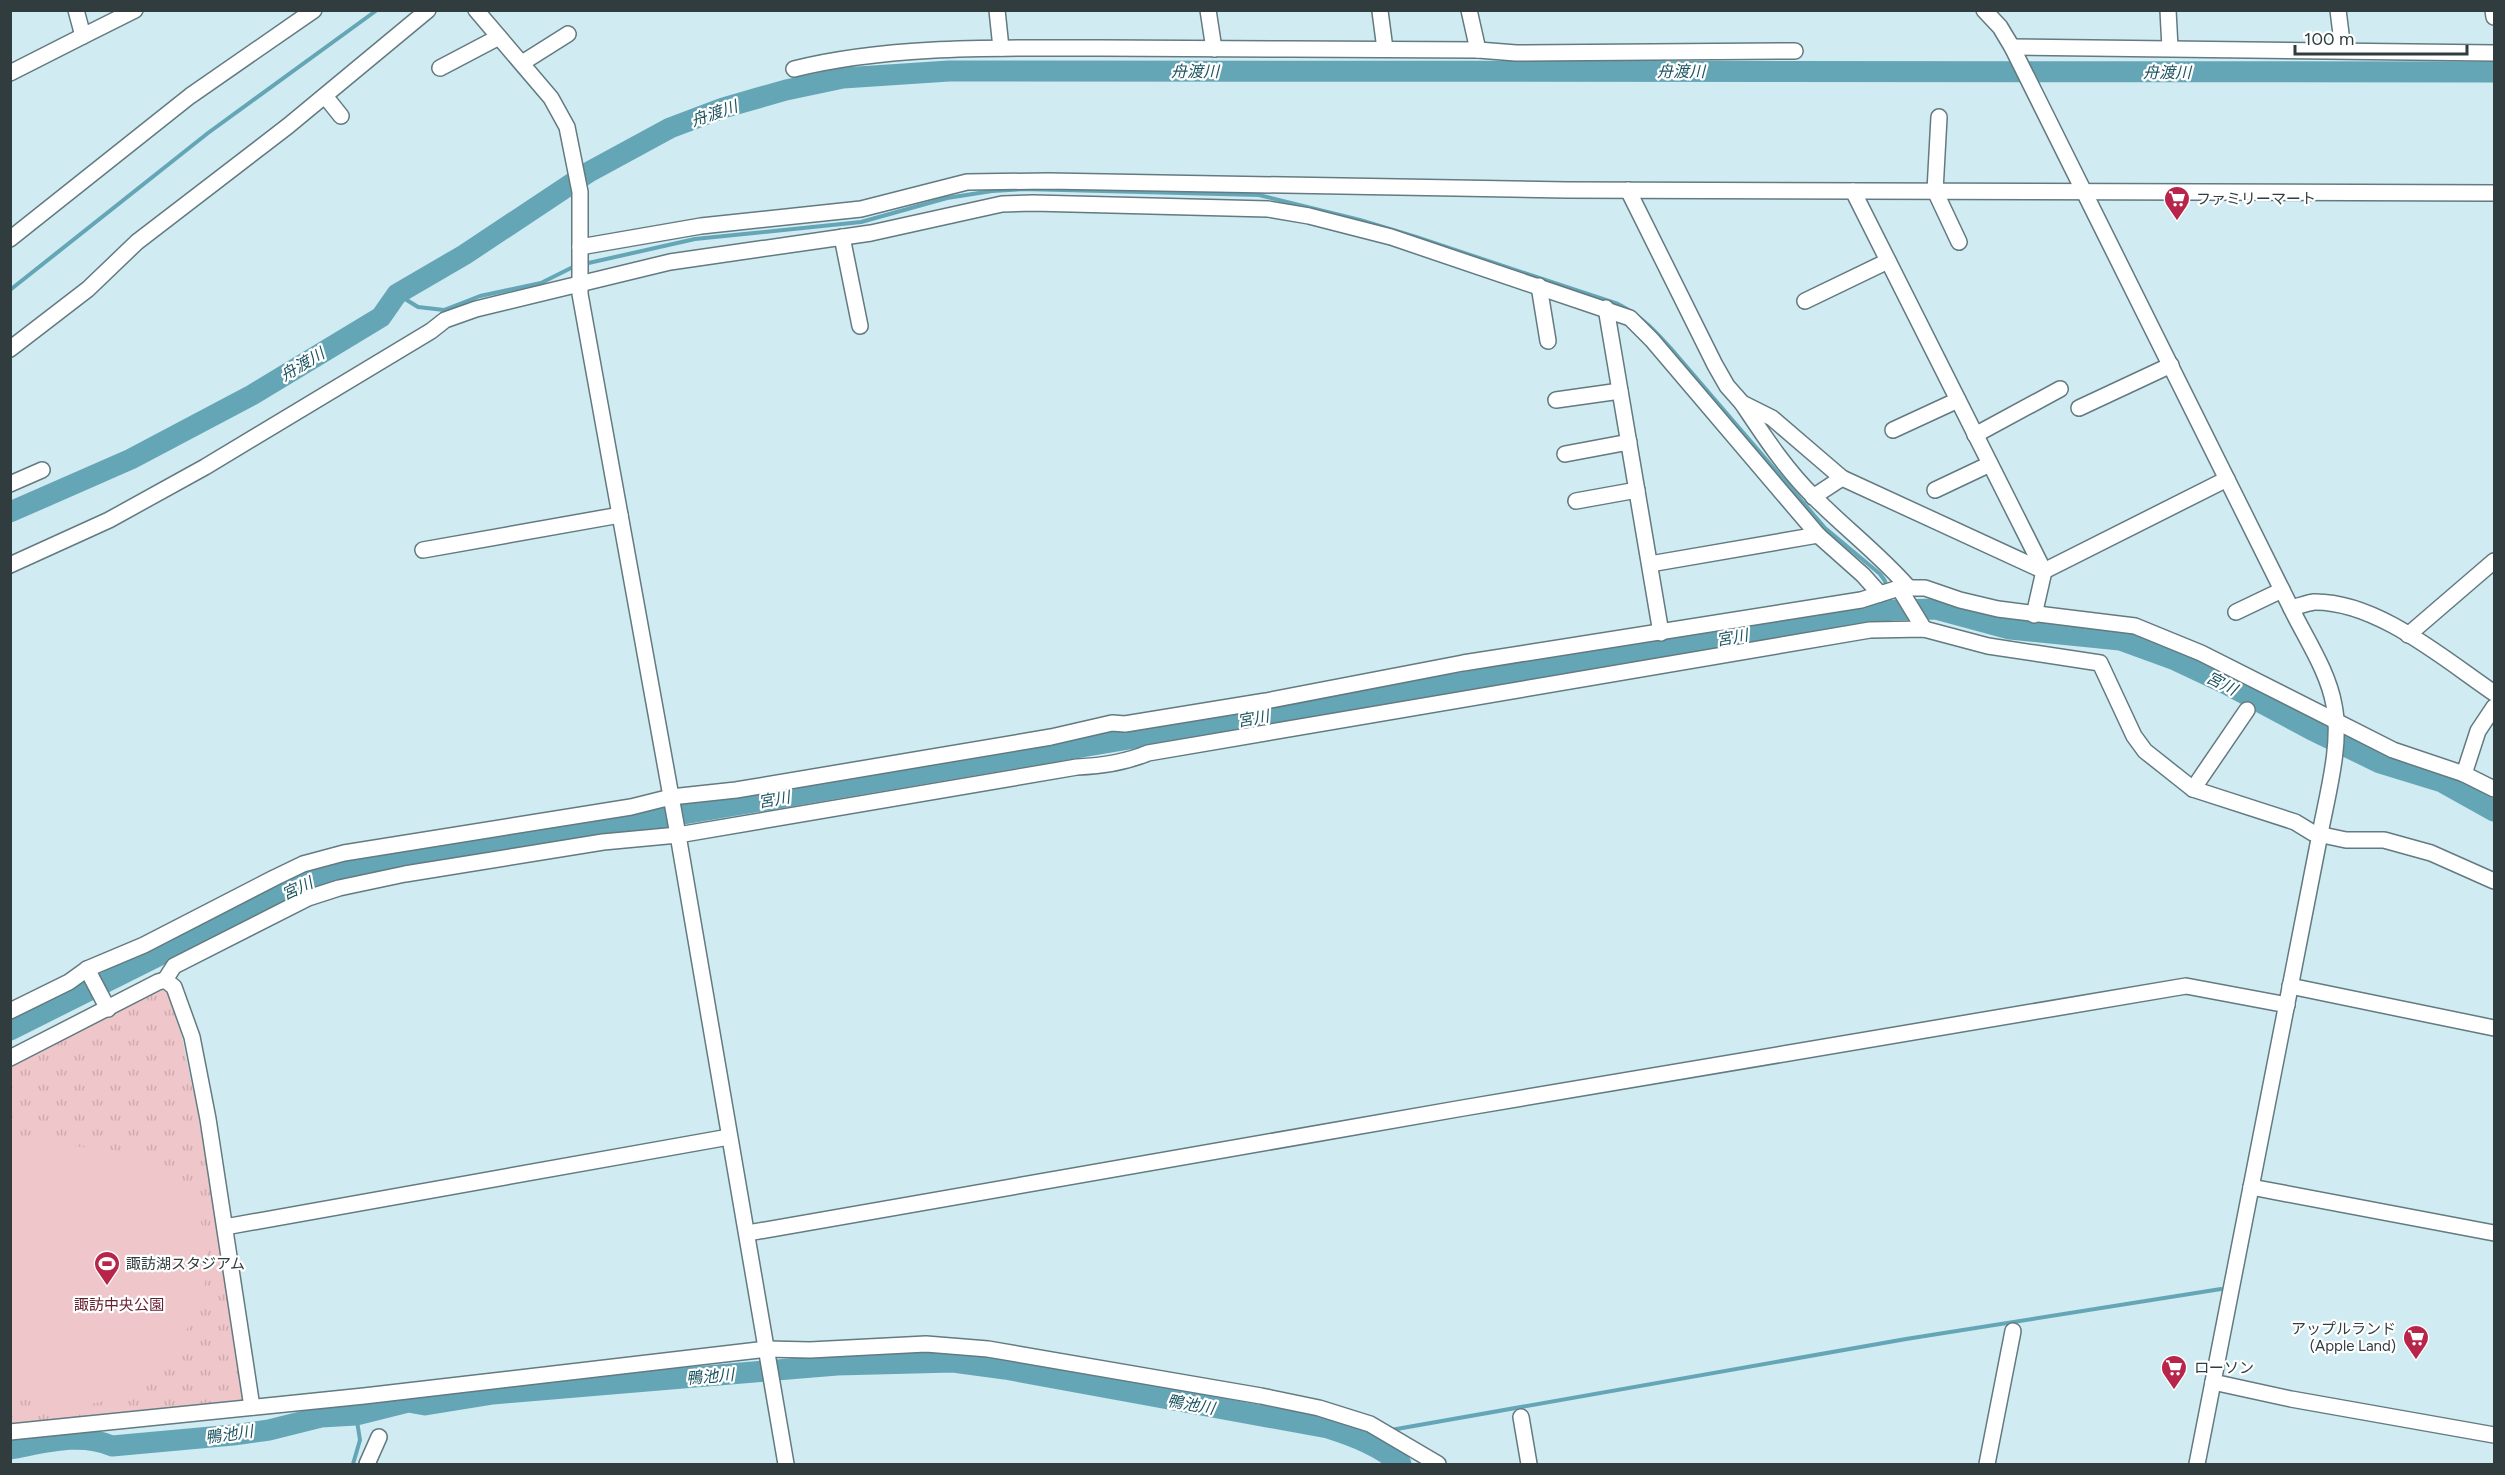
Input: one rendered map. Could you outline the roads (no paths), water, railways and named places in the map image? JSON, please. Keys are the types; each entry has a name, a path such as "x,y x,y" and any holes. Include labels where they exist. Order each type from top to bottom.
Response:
{"street":[{"path":"76,10 83,36"},
{"path":"10,74 135,10"},
{"path":"10,239 190,96 314,10"},
{"path":"10,349 88,289 137,242 325,96 428,10"},
{"path":"476,10 551,98 567,127 580,192 579,283 729,1137 748,1233 786,1464"},
{"path":"997,10 1001,48"},
{"path":"1208,10 1214,49"},
{"path":"1469,10 1478,50"},
{"path":"1984,10 2000,27 2014,51 2085,190 2292,608 2325,678 2334,704 2336,723 2333,755 2320,834 2197,1464"},
{"path":"2168,10 2170,48"},
{"path":"2338,10 2343,50"},
{"path":"2493,10 2494,17"},
{"path":"1380,11 1385,49"},
{"path":"522,63 568,34"},
{"path":"440,68 499,37"},
{"path":"794,69 823,62 890,54 1001,48 1385,49 1516,52 1795,51"},
{"path":"2014,51 2170,48 2494,53"},
{"path":"325,96 341,116"},
{"path":"1939,117 1935,191 1959,242"},
{"path":"580,247 701,226 861,209 967,183 1048,181 1853,191 2494,193"},
{"path":"1628,189 1727,386 1742,403 1772,449 1813,496 1890,566 1922,626"},
{"path":"1853,191 2044,571 2034,615"},
{"path":"10,565 109,520 205,467 431,331 445,320 476,309 579,283 714,254 842,237 1002,204 1033,203 1268,209 1309,216 1391,237 1630,318 1652,340 1818,535 1863,574 1880,594"},
{"path":"842,237 860,326"},
{"path":"1805,302 1888,261"},
{"path":"1539,286 1548,341"},
{"path":"1606,308 1661,633"},
{"path":"2079,408 2171,365"},
{"path":"1975,435 2060,389"},
{"path":"1556,400 1620,391"},
{"path":"1893,430 1958,400"},
{"path":"1742,403 1772,418 1842,478 2044,571"},
{"path":"1565,453 1629,442"},
{"path":"1935,490 1990,464"},
{"path":"10,484 42,470"},
{"path":"1813,496 1842,478"},
{"path":"2044,571 2227,479"},
{"path":"1576,501 1637,490"},
{"path":"423,550 620,515"},
{"path":"1650,564 1818,535"},
{"path":"2408,635 2494,561"},
{"path":"10,1011 303,864 386,846 864,769 1051,737 1112,723 1136,722 1266,701 1463,663 1661,633 1925,588 1960,600 2034,615 2135,626 2201,653 2393,750 2464,774 2494,789"},
{"path":"2235,612 2282,590"},
{"path":"2292,608 2313,602 2351,607 2372,615 2408,635 2494,693"},
{"path":"10,1058 105,1005 165,980 174,966 308,898 339,888 405,874 603,842 1077,767 1107,766 1148,753 1870,630 1922,626 1988,646 2100,663 2134,736 2145,751 2193,789 2295,822 2313,833 2346,840 2384,840 2431,853 2493,876"},
{"path":"2464,774 2478,731 2494,707"},
{"path":"2193,789 2247,710"},
{"path":"88,971 105,1005"},
{"path":"165,980 174,987 192,1037 225,1227 225,1240 252,1407"},
{"path":"748,1233 1463,1107 2186,986 2287,1005"},
{"path":"2290,986 2494,1028"},
{"path":"225,1227 729,1137"},
{"path":"2251,1187 2494,1233"},
{"path":"1988,1464 2013,1331"},
{"path":"10,1432 767,1351 905,1344 988,1349 1319,1408 1370,1424 1438,1464"},
{"path":"2213,1382 2291,1399 2494,1435"},
{"path":"1521,1417 1529,1464"},
{"path":"367,1464 379,1437"}],"waterway":[{"path":"10,290 208,133 377,10"},
{"name":"舟渡川","path":"10,512 131,459 252,395 381,317 397,294 464,255 589,172 670,128 723,108 786,90 843,78 949,71 2494,72"},
{"path":"584,264 695,239 861,222 947,198 1024,189 1259,195 1360,220 1618,304 1642,319 1674,352 1825,528 1880,574 1887,589"},
{"path":"397,294 418,307 444,310 480,296 541,283 577,265"},
{"path":"1889,596 1893,610"},
{"name":"宮川","path":"10,1030 310,880 340,872 1893,610 1936,609 2010,629 2120,640 2175,660 2226,684 2380,763 2442,782 2494,811"},
{"path":"1391,1430 1906,1339 2221,1289"},
{"name":"鴨池川","path":"10,1449 75,1439 112,1446 233,1435 269,1430 321,1417 356,1415 408,1402 425,1405 493,1394 837,1365 953,1362 1005,1369 1328,1428 1367,1443 1401,1464"},
{"path":"353,1464 360,1440 356,1415"},
{"path":"1363,1439 1377,1433"}],"place":[{"name":"ファミリーマート","path":"2177,222"},
{"name":"諏訪湖スタジアム","path":"107,1287"},
{"name":"アップルランド (Apple Land)","path":"2416,1361"},
{"name":"ローソン","path":"2174,1391"}],"park label":[{"name":"諏訪中央公園","path":"119,1305"}]}
